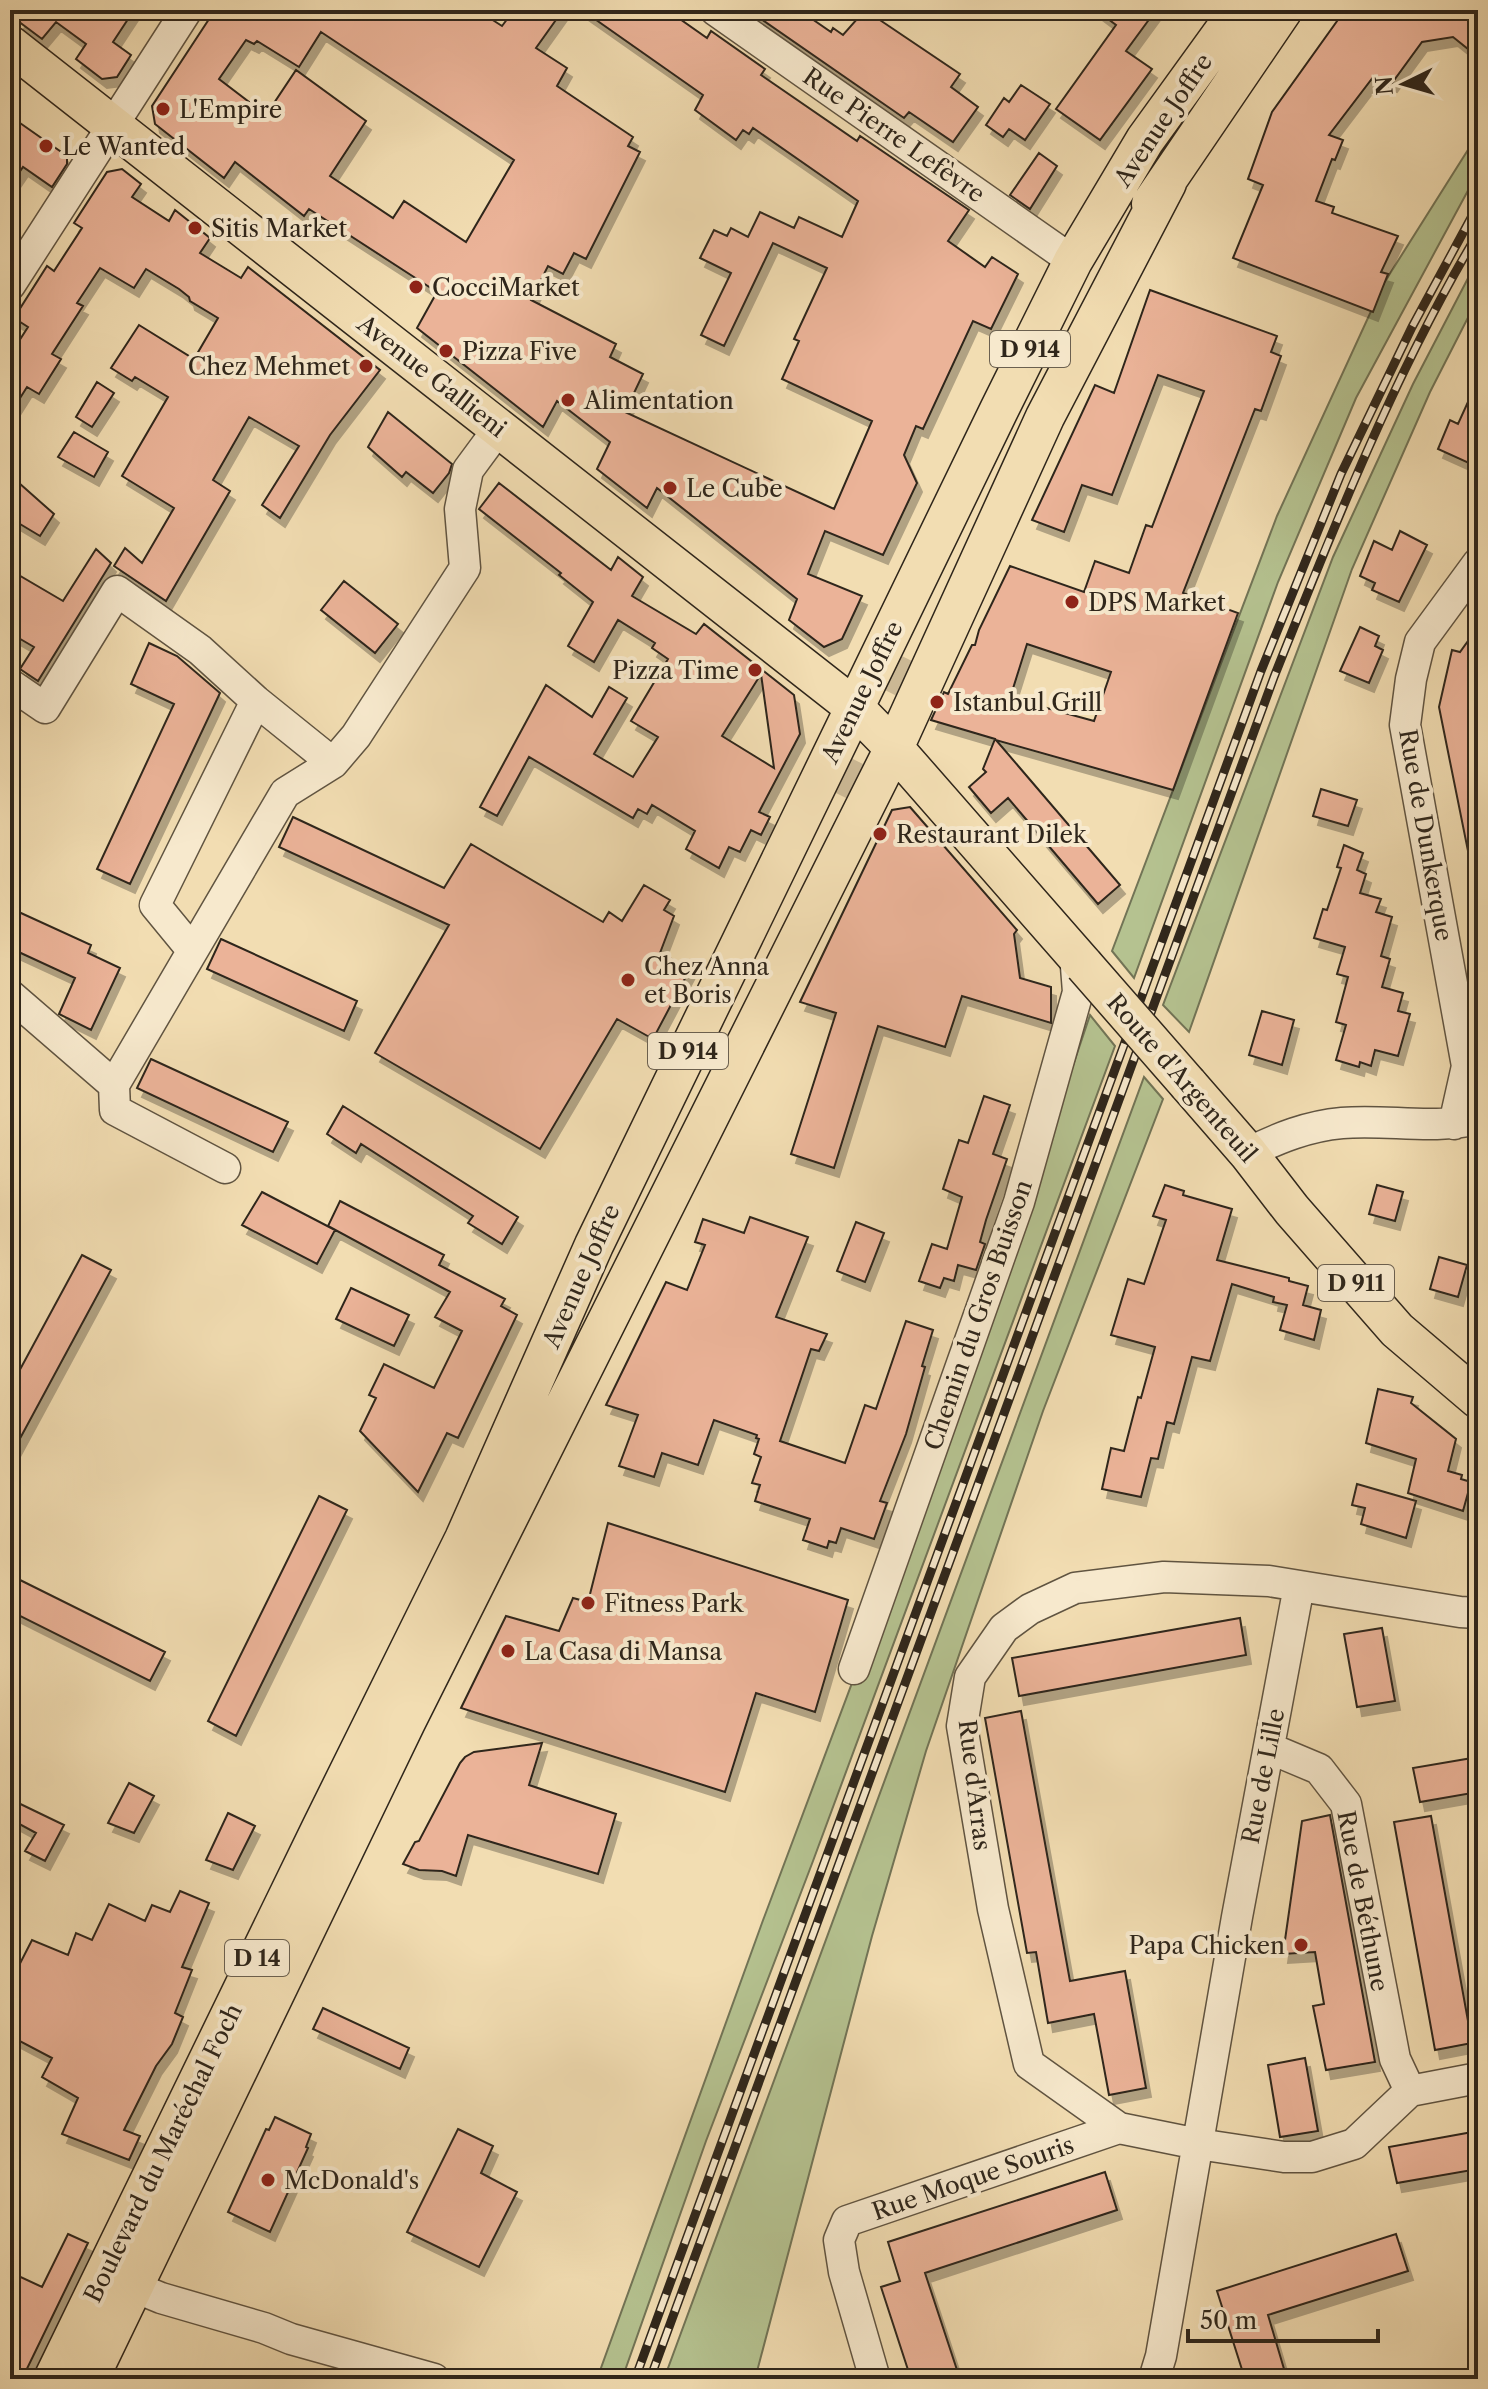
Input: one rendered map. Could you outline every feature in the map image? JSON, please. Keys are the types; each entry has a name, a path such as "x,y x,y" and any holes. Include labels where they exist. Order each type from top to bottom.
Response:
{"main road":[{"name":"Avenue Joffre","path":"475,1550 527,1398 594,1245 1073,261 1145,140 1240,10"},
{"name":"Avenue Joffre","path":"1240,10 1154,144 1101,238 997,443 904,655 1115,252 1167,183 1283,10"},
{"name":"Avenue Gallieni","path":"10,45 854,707"},
{"name":"Avenue Joffre","path":"475,1550 561,1416 723,1071 894,748 1045,417 1167,183"},
{"name":"D 911","path":"854,707 894,748"},
{"name":"Route d'Argenteuil","path":"894,748 1248,1153 1292,1210 1397,1330 1478,1399"},
{"name":"Avenue Joffre","path":"527,1398 599,1271 836,793 757,974 723,1071"},
{"name":"Boulevard du Maréchal Foch","path":"89,2379 319,1900 475,1550"},
{"name":"Boulevard du Maréchal Foch","path":"53,2379 328,1812 475,1550"}],"street":[{"path":"10,285 187,10"},
{"name":"Rue Pierre Lefèvre","path":"715,10 1073,261"},
{"path":"225,1168 115,1110 114,1085 285,793 333,763 356,736 465,568 460,509 468,470 499,428"},
{"name":"Rue de Dunkerque","path":"1466,1121 1467,1066 1405,725 1420,642 1478,563"},
{"path":"10,684 45,708 117,591 200,650 256,701 333,763"},
{"path":"192,950 155,905 256,701"},
{"name":"Chemin du Gros Buisson","path":"854,1669 1019,1202 1078,992 1080,960"},
{"path":"10,995 114,1085"},
{"path":"1248,1153 1290,1133 1342,1123 1466,1121"},
{"name":"Rue d'Arras","path":"1299,1586 1269,1581 1164,1577 1075,1588 1030,1609 1004,1628 970,1677 962,1726 993,1909 1029,2064 1119,2128 1284,2157 1312,2157 1354,2144 1410,2091"},
{"path":"1299,1586 1478,1613"},
{"name":"Rue de Lille","path":"1154,2379 1299,1586"},
{"name":"Rue de Béthune","path":"1269,1748 1319,1769 1346,1804 1395,2059 1410,2091"},
{"path":"1410,2091 1478,2078"},
{"name":"Rue Moque Souris","path":"875,2379 844,2272 839,2240 847,2221 1119,2128"},
{"path":"132,2286 291,2339 434,2379"}],"green space":[{"path":"1478,134 1478,172 1356,398 1278,582 1134,978 1112,951 1277,516 1384,283"},
{"path":"1478,259 1478,298 1430,392 1352,569 1189,1032 1163,1005 1333,557 1413,384"},
{"path":"1090,1015 1115,1046 706,2141 622,2379 597,2379 762,1923 981,1339"},
{"path":"1144,1077 1163,1099 1043,1411 926,1751 872,1936 755,2379 664,2379"}],"building":[{"path":"27,10 134,10 113,42 131,55 117,77 102,79 76,59 86,44 56,22 42,39 18,21"},
{"path":"215,10 477,10 502,26 514,10 563,10 536,48 567,68 557,86 633,137 628,146 640,152 586,259 574,253 563,274 548,266 531,300 616,344 610,357 643,374 625,412 834,509 872,421 782,379 799,341 794,339 827,268 773,243 724,346 701,335 731,273 700,258 714,230 727,236 731,228 748,237 760,212 794,228 799,217 842,237 858,201 753,128 749,134 743,130 736,140 695,110 703,95 582,10 667,10 707,38 711,31 765,69 761,75 857,141 860,136 969,210 948,241 985,267 992,257 1018,274 991,329 973,321 923,429 916,426 904,455 917,483 883,555 825,531 808,574 862,596 842,639 824,647 789,620 797,599 657,488 647,508 597,469 610,442 557,401 543,427 417,328 437,292 309,209 304,216 235,162 224,178 155,124 152,106","holes":["321,32 514,160 466,242 404,201 393,218 330,176 366,121 296,70 266,115 219,79 246,40 254,44 257,41 299,67"]},
{"path":"748,10 799,10 831,32 833,28 843,35 865,10 960,74 951,87 978,107 953,142 909,112 904,118"},
{"path":"1096,10 1156,10 1126,51 1152,69 1100,140 1056,109 1116,25"},
{"path":"1345,10 1478,10 1478,36 1468,49 1453,37 1422,42 1392,83 1374,76 1329,135 1343,140 1316,201 1334,207 1332,213 1398,236 1381,272 1388,274 1373,312 1233,258 1263,185 1248,179 1272,112"},
{"path":"1021,85 1050,104 1025,140 1009,129 1003,137 986,125 1004,98 1009,102"},
{"path":"10,116 67,156 67,164 52,187 23,167 10,186"},
{"path":"1039,153 1057,166 1030,209 1010,195"},
{"path":"122,169 141,184 132,197 169,221 175,210 210,238 200,253 241,278 248,267 380,370 330,435 280,518 262,505 299,446 249,417 213,480 230,491 166,601 114,566 125,548 142,563 174,508 122,476 168,397 135,377 132,381 111,368 139,325 194,359 218,318 146,269 134,288 100,268 77,303 83,306 52,354 61,359 39,394 27,387 10,414 10,355 28,327 14,318 47,266 54,271 82,228 74,223 107,172"},
{"path":"1150,290 1277,336 1271,352 1281,356 1261,411 1255,409 1183,593 1238,613 1173,790 996,740 1120,885 1098,904 1008,798 991,813 969,787 986,772 983,769 995,739 931,720 944,692 948,694 972,645 975,645 979,630 1010,566 1084,592 1095,561 1129,573 1146,525 1152,527 1204,391 1158,375 1112,495 1082,485 1064,532 1032,520 1095,385 1114,393","holes":["1027,644 1111,672 1094,721 1010,698"]},
{"path":"1478,380 1478,448 1471,464 1438,449 1450,420 1458,424"},
{"path":"97,382 114,393 92,427 76,417"},
{"path":"388,412 452,464 449,473 433,493 406,472 402,477 368,447"},
{"path":"74,432 108,452 94,477 58,457"},
{"path":"10,475 54,514 40,536 10,518"},
{"path":"499,483 611,570 618,557 643,577 632,596 696,634 704,624 794,695 800,734 759,812 770,817 761,835 751,830 740,852 729,847 719,868 686,849 695,831 652,805 647,814 638,809 633,818 529,757 497,816 480,807 546,685 592,717 609,687 627,698 594,754 633,777 658,737 631,721 668,659 652,648 655,643 618,620 594,662 568,646 593,602 479,509","holes":["761,674 774,768 722,736"]},
{"path":"1400,531 1427,545 1399,602 1372,590 1375,583 1360,576 1374,541 1392,550"},
{"path":"96,549 111,563 38,681 20,669 34,647 10,633 10,570 63,601"},
{"path":"344,581 398,624 375,653 321,610"},
{"path":"1360,627 1379,636 1375,646 1383,650 1369,683 1340,671"},
{"path":"1478,627 1478,850 1468,851 1439,707 1452,650 1460,652"},
{"path":"149,643 177,656 220,693 130,884 97,869 174,704 131,684"},
{"path":"1321,789 1357,800 1348,826 1313,816"},
{"path":"910,807 1017,930 1014,934 1020,978 1051,987 1051,1023 962,996 945,1047 878,1026 834,1168 791,1154 836,1013 800,1002 892,810"},
{"path":"293,817 444,888 471,844 603,922 609,912 622,921 644,885 670,900 664,910 674,916 660,953 690,969 653,1039 617,1019 540,1149 375,1053 449,925 279,847"},
{"path":"1344,845 1363,853 1357,870 1366,874 1360,893 1381,899 1376,912 1392,917 1381,956 1390,959 1382,987 1403,993 1398,1011 1410,1014 1398,1056 1375,1050 1371,1066 1360,1062 1359,1067 1336,1060 1346,1025 1336,1022 1348,977 1337,974 1345,947 1314,938 1341,868 1337,867"},
{"path":"10,908 91,945 88,953 120,968 91,1030 59,1014 75,978 10,948"},
{"path":"221,939 357,1001 344,1031 207,969"},
{"path":"1262,1011 1294,1020 1282,1065 1249,1055"},
{"path":"151,1059 288,1122 273,1152 137,1088"},
{"path":"984,1096 1010,1105 993,1154 1007,1159 986,1220 980,1242 985,1244 976,1270 958,1265 954,1281 944,1278 940,1288 919,1281 932,1244 947,1249 962,1197 943,1189 959,1140 968,1143"},
{"path":"343,1106 518,1217 502,1244 468,1223 473,1216 361,1144 356,1153 327,1134"},
{"path":"1165,1185 1184,1191 1183,1195 1232,1209 1217,1260 1289,1278 1289,1281 1308,1286 1303,1305 1321,1310 1314,1340 1280,1330 1287,1305 1273,1302 1274,1297 1232,1284 1210,1361 1192,1357 1174,1424 1167,1422 1158,1459 1151,1458 1141,1497 1102,1489 1111,1448 1124,1451 1155,1347 1111,1335 1128,1279 1144,1284 1166,1220 1153,1216"},
{"path":"1377,1185 1403,1192 1395,1221 1369,1214"},
{"path":"262,1192 335,1230 317,1264 242,1225"},
{"path":"340,1201 444,1255 439,1265 505,1299 501,1306 517,1315 458,1438 447,1433 418,1492 360,1431 376,1398 369,1395 384,1364 434,1388 462,1331 435,1317 450,1292 328,1226"},
{"path":"750,1217 808,1237 776,1317 827,1334 819,1351 811,1349 780,1441 845,1463 865,1405 876,1409 906,1321 933,1330 906,1434 880,1501 887,1503 874,1539 841,1528 836,1543 829,1541 827,1548 803,1540 810,1519 755,1501 760,1485 752,1483 761,1457 754,1454 759,1439 757,1435 714,1420 698,1465 662,1453 654,1477 619,1466 638,1415 606,1405 666,1282 687,1290 705,1245 695,1242 703,1219 744,1233"},
{"path":"856,1222 884,1233 865,1282 837,1271"},
{"path":"82,1255 111,1270 10,1457 10,1388"},
{"path":"1439,1257 1467,1265 1458,1297 1430,1289"},
{"path":"351,1288 409,1315 394,1346 336,1319"},
{"path":"1378,1389 1413,1397 1411,1403 1456,1439 1448,1471 1462,1475 1461,1479 1471,1482 1463,1511 1408,1493 1416,1459 1366,1443"},
{"path":"1357,1484 1416,1501 1406,1538 1361,1524 1365,1508 1352,1505"},
{"path":"319,1496 347,1510 236,1736 208,1721"},
{"path":"608,1523 848,1600 815,1712 756,1693 725,1792 461,1708 506,1616 559,1631 573,1598 588,1602"},
{"path":"10,1575 165,1652 150,1681 10,1611"},
{"path":"1240,1618 1246,1655 1019,1696 1012,1658"},
{"path":"1382,1628 1395,1701 1357,1707 1344,1634"},
{"path":"1021,1711 1070,1981 1125,1971 1146,2088 1109,2095 1094,2014 1048,2023 1036,1952 1027,1953 985,1718"},
{"path":"542,1743 529,1785 616,1814 598,1874 468,1835 456,1876 403,1864 465,1757 474,1752"},
{"path":"1478,1757 1478,1792 1420,1802 1413,1768"},
{"path":"129,1783 154,1796 134,1833 108,1823"},
{"path":"10,1799 64,1825 45,1861 25,1851 36,1833 10,1819"},
{"path":"228,1813 255,1826 233,1870 206,1860"},
{"path":"1330,1815 1375,2062 1326,2070 1313,2006 1324,2004 1315,1952 1283,1954 1302,1821"},
{"path":"1431,1816 1472,2043 1435,2050 1394,1822"},
{"path":"180,1891 209,1903 182,1967 192,1970 175,2013 183,2017 172,2044 156,2066 124,2130 140,2136 129,2160 62,2134 78,2098 42,2077 52,2058 10,2036 10,1983 32,1940 68,1955 76,1933 92,1940 109,1904 145,1921 152,1905 170,1912"},
{"path":"323,2008 409,2048 400,2069 313,2029"},
{"path":"1305,2058 1318,2131 1280,2137 1268,2065"},
{"name":"McDonald's","path":"275,2117 311,2134 308,2148 270,2232 228,2212 266,2129 269,2130"},
{"path":"458,2129 493,2146 481,2173 517,2192 479,2267 407,2232"},
{"path":"1478,2131 1478,2169 1397,2183 1389,2147"},
{"path":"1105,2172 1117,2210 925,2273 960,2379 911,2379 881,2287 900,2281 888,2242"},
{"path":"68,2234 88,2243 22,2379 10,2379 10,2272 42,2287"},
{"path":"1396,2234 1408,2271 1268,2315 1287,2379 1245,2379 1217,2291"}],"tunnel":[{"path":"842,796 910,658"}],"railway":[{"path":"635,2379 1261,671 1341,474 1412,327 1478,205"},
{"path":"650,2379 1274,677 1367,450 1420,340 1478,233"}],"place":[{"name":"L'Empire","path":"163,109"},
{"name":"Le Wanted","path":"46,146"},
{"name":"Sitis Market","path":"195,228"},
{"name":"CocciMarket","path":"416,287"},
{"name":"Pizza Five","path":"446,351"},
{"name":"Chez Mehmet","path":"366,366"},
{"name":"Alimentation","path":"568,400"},
{"name":"Le Cube","path":"670,488"},
{"name":"DPS Market","path":"1072,602"},
{"name":"Pizza Time","path":"755,670"},
{"name":"Istanbul Grill","path":"937,702"},
{"name":"Restaurant Dilek","path":"880,834"},
{"name":"Chez Anna et Boris","path":"628,980"},
{"name":"Fitness Park","path":"588,1603"},
{"name":"La Casa di Mansa","path":"508,1651"},
{"name":"Papa Chicken","path":"1301,1945"},
{"name":"McDonald's","path":"268,2180"}]}
